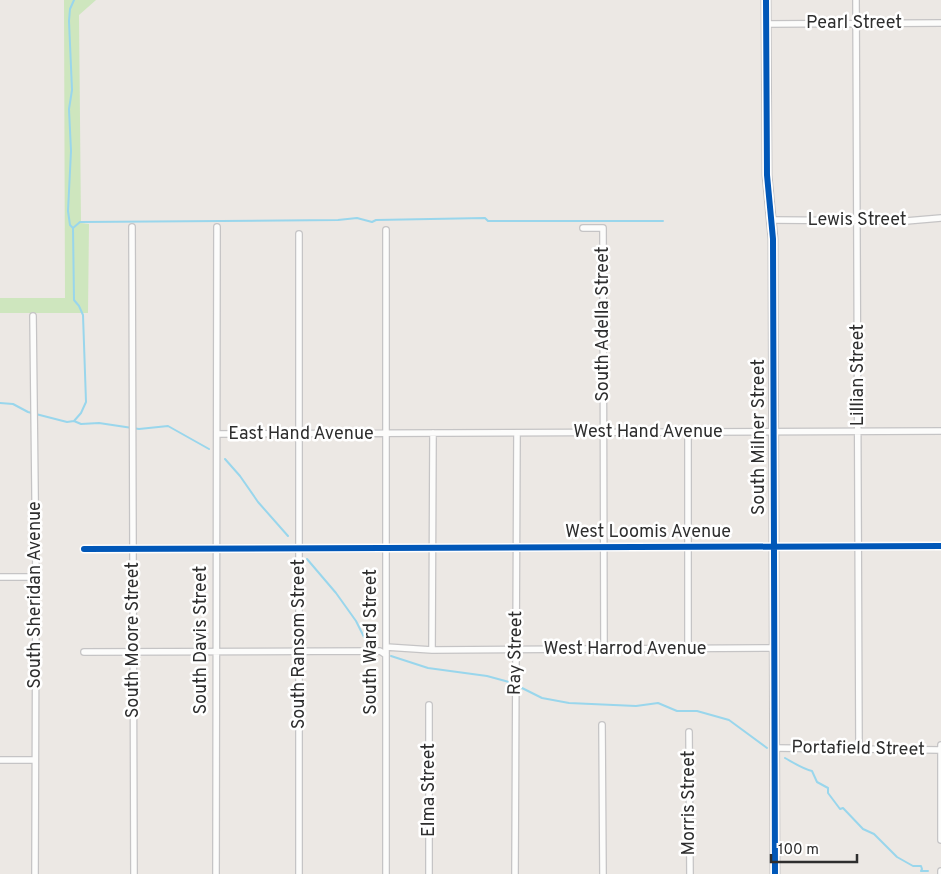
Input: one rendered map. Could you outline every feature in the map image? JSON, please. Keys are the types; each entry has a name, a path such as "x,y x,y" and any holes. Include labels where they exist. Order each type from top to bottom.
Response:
{"street":[{"name":"South Milner Street","path":"766,0 767,175 772,220 775,874"},
{"name":"Lillian Street","path":"856,0 859,749"},
{"name":"Pearl Street","path":"766,24 941,23"},
{"name":"Lewis Street","path":"772,220 906,221 941,218"},
{"name":"South Moore Street","path":"132,227 134,874"},
{"name":"South Davis Street","path":"216,874 217,227"},
{"name":"South Adella Street","path":"583,228 603,228 604,649"},
{"name":"South Ward Street","path":"386,230 386,874"},
{"name":"South Ransom Street","path":"299,234 299,874"},
{"name":"South Sheridan Avenue","path":"33,316 36,577 35,874"},
{"name":"West Hand Avenue","path":"386,433 941,431"},
{"path":"688,432 688,649"},
{"name":"East Hand Avenue","path":"217,434 386,433"},
{"path":"432,650 433,433"},
{"name":"Ray Street","path":"515,874 517,433"},
{"name":"West Loomis Avenue","path":"84,549 941,546"},
{"path":"0,577 36,577"},
{"name":"West Harrod Avenue","path":"386,647 432,650 774,648"},
{"path":"84,652 380,651 386,655"},
{"name":"Elma Street","path":"429,705 429,874"},
{"path":"602,725 603,874"},
{"name":"Morris Street","path":"689,732 690,874"},
{"path":"941,745 941,840"},
{"name":"Portafield Street","path":"775,748 941,750"},
{"path":"0,760 35,760"}],"green space":[{"path":"64,0 96,0 79,15 81,223 89,224 88,313 0,313 0,298 65,298"}],"waterway":[{"path":"74,0 70,9 69,21 72,90 69,109 71,151 68,211 70,225 73,228 74,300 83,315 86,402 81,413 74,421"},
{"path":"73,228 80,222 338,220 357,218 372,222 376,220 485,218 488,221 663,221"},
{"path":"0,403 13,404 28,412 81,424 99,423 139,429 168,426 209,449"},
{"path":"225,459 240,476 258,502 288,536"},
{"path":"307,559 336,593 356,621 364,637 376,642"},
{"path":"391,656 428,668 487,676 509,682"},
{"path":"520,687 542,698 569,703 636,706 658,703 677,711 697,711 729,720 767,748"},
{"path":"785,758 812,771 817,782 828,788 828,793 840,809 843,808 863,829 874,834 897,857 913,866 921,866 921,871 928,871"}],"cycle path":[{"path":"766,0 767,175 773,239 775,874"},
{"path":"84,549 941,546"}]}
